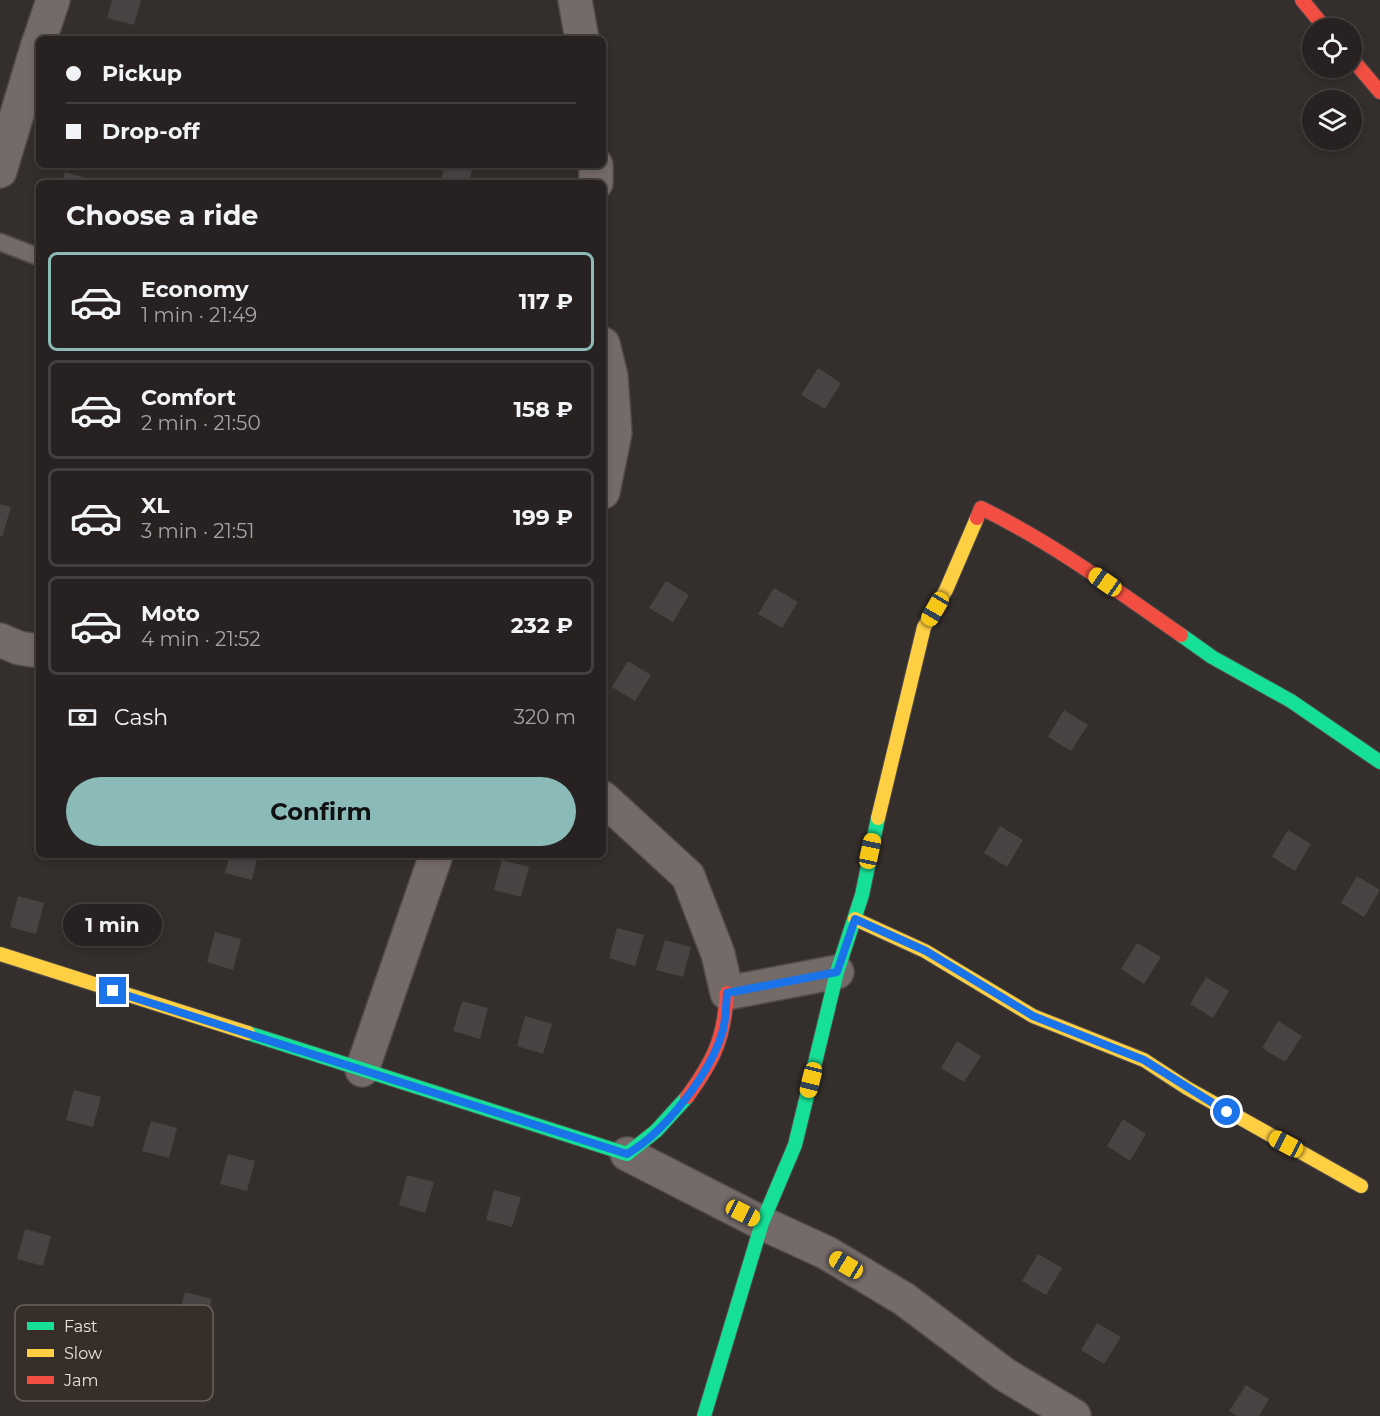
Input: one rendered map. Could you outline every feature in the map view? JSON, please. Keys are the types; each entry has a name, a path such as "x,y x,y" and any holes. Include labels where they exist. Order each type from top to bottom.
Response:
{"street":[{"path":"40,36 53,0"},
{"path":"576,0 582,36"},
{"path":"1302,0 1317,18"},
{"path":"0,171 36,50"},
{"path":"1362,71 1380,92"},
{"path":"606,356 611,376 606,462"},
{"path":"704,1416 762,1223 795,1144 837,972 855,919 924,627 946,590 981,508 1070,557 1212,657 1291,701 1380,762"},
{"path":"0,640 19,648 36,651"},
{"path":"606,801 688,876 718,954 727,993 723,1028 714,1056 674,1114 645,1144 627,1154"},
{"path":"362,1070 435,858"},
{"path":"855,919 926,951 1033,1016 1144,1060 1197,1094 1361,1186"},
{"path":"0,954 627,1154 762,1223 827,1253 904,1299 1004,1374 1074,1416"},
{"path":"727,993 837,972"}],"lane":[{"path":"0,242 36,256"}],"building":[{"path":"112,0 141,0 134,25 107,18"},
{"path":"444,168 472,168 470,180 441,180"},
{"path":"65,172 92,180 63,180"},
{"path":"818,368 841,383 825,409 801,395"},
{"path":"0,504 11,507 2,537 0,536"},
{"path":"666,581 689,595 673,622 649,608"},
{"path":"774,588 798,602 782,628 758,614"},
{"path":"628,661 651,675 635,701 612,687"},
{"path":"1064,710 1088,725 1071,751 1048,737"},
{"path":"1000,826 1023,840 1007,867 984,853"},
{"path":"1288,830 1311,844 1295,871 1272,857"},
{"path":"229,858 257,858 252,880 225,873"},
{"path":"502,860 529,867 521,897 494,890"},
{"path":"1357,876 1380,890 1364,917 1341,903"},
{"path":"18,896 44,903 36,934 10,927"},
{"path":"617,928 644,935 635,966 609,958"},
{"path":"215,932 241,939 233,970 207,962"},
{"path":"665,940 691,947 683,977 656,970"},
{"path":"1137,943 1161,957 1144,984 1121,969"},
{"path":"1206,977 1229,991 1213,1018 1190,1004"},
{"path":"462,1001 488,1008 480,1039 453,1031"},
{"path":"525,1016 552,1024 543,1054 517,1046"},
{"path":"1278,1021 1302,1036 1285,1062 1262,1048"},
{"path":"957,1041 981,1056 964,1082 941,1068"},
{"path":"74,1090 101,1097 93,1127 66,1120"},
{"path":"1123,1119 1146,1134 1130,1161 1107,1146"},
{"path":"151,1121 177,1128 169,1158 142,1151"},
{"path":"228,1154 255,1161 247,1191 220,1184"},
{"path":"407,1175 434,1182 425,1213 399,1205"},
{"path":"494,1190 521,1197 512,1227 486,1220"},
{"path":"25,1229 51,1236 43,1266 17,1259"},
{"path":"1038,1254 1062,1268 1046,1295 1022,1281"},
{"path":"185,1292 212,1299 210,1305 182,1305"},
{"path":"1097,1323 1121,1337 1104,1364 1081,1350"},
{"path":"1246,1385 1269,1399 1259,1416 1237,1416 1229,1411"}],"traffic: fast":[{"path":"1181,635 1212,657 1291,701 1380,762"},
{"path":"704,1416 762,1223 795,1145 837,972 862,895 878,818"},
{"path":"248,1033 627,1154 656,1131 687,1097"}],"traffic: slow":[{"path":"878,818 924,627 946,590 977,518"},
{"path":"855,919 925,951 1033,1016 1144,1060 1187,1088 1361,1186"},
{"path":"0,954 248,1033"}],"traffic: jam":[{"path":"1302,0 1317,18"},
{"path":"1362,71 1380,92"},
{"path":"977,518 981,508 1033,536 1181,635"},
{"path":"687,1097 704,1072 716,1048 726,1009 727,993"}],"route":[{"path":"113,991 627,1154 645,1144 674,1114 714,1056 723,1028 727,993 837,972 855,919 926,951 1033,1016 1144,1060 1227,1112"}]}
